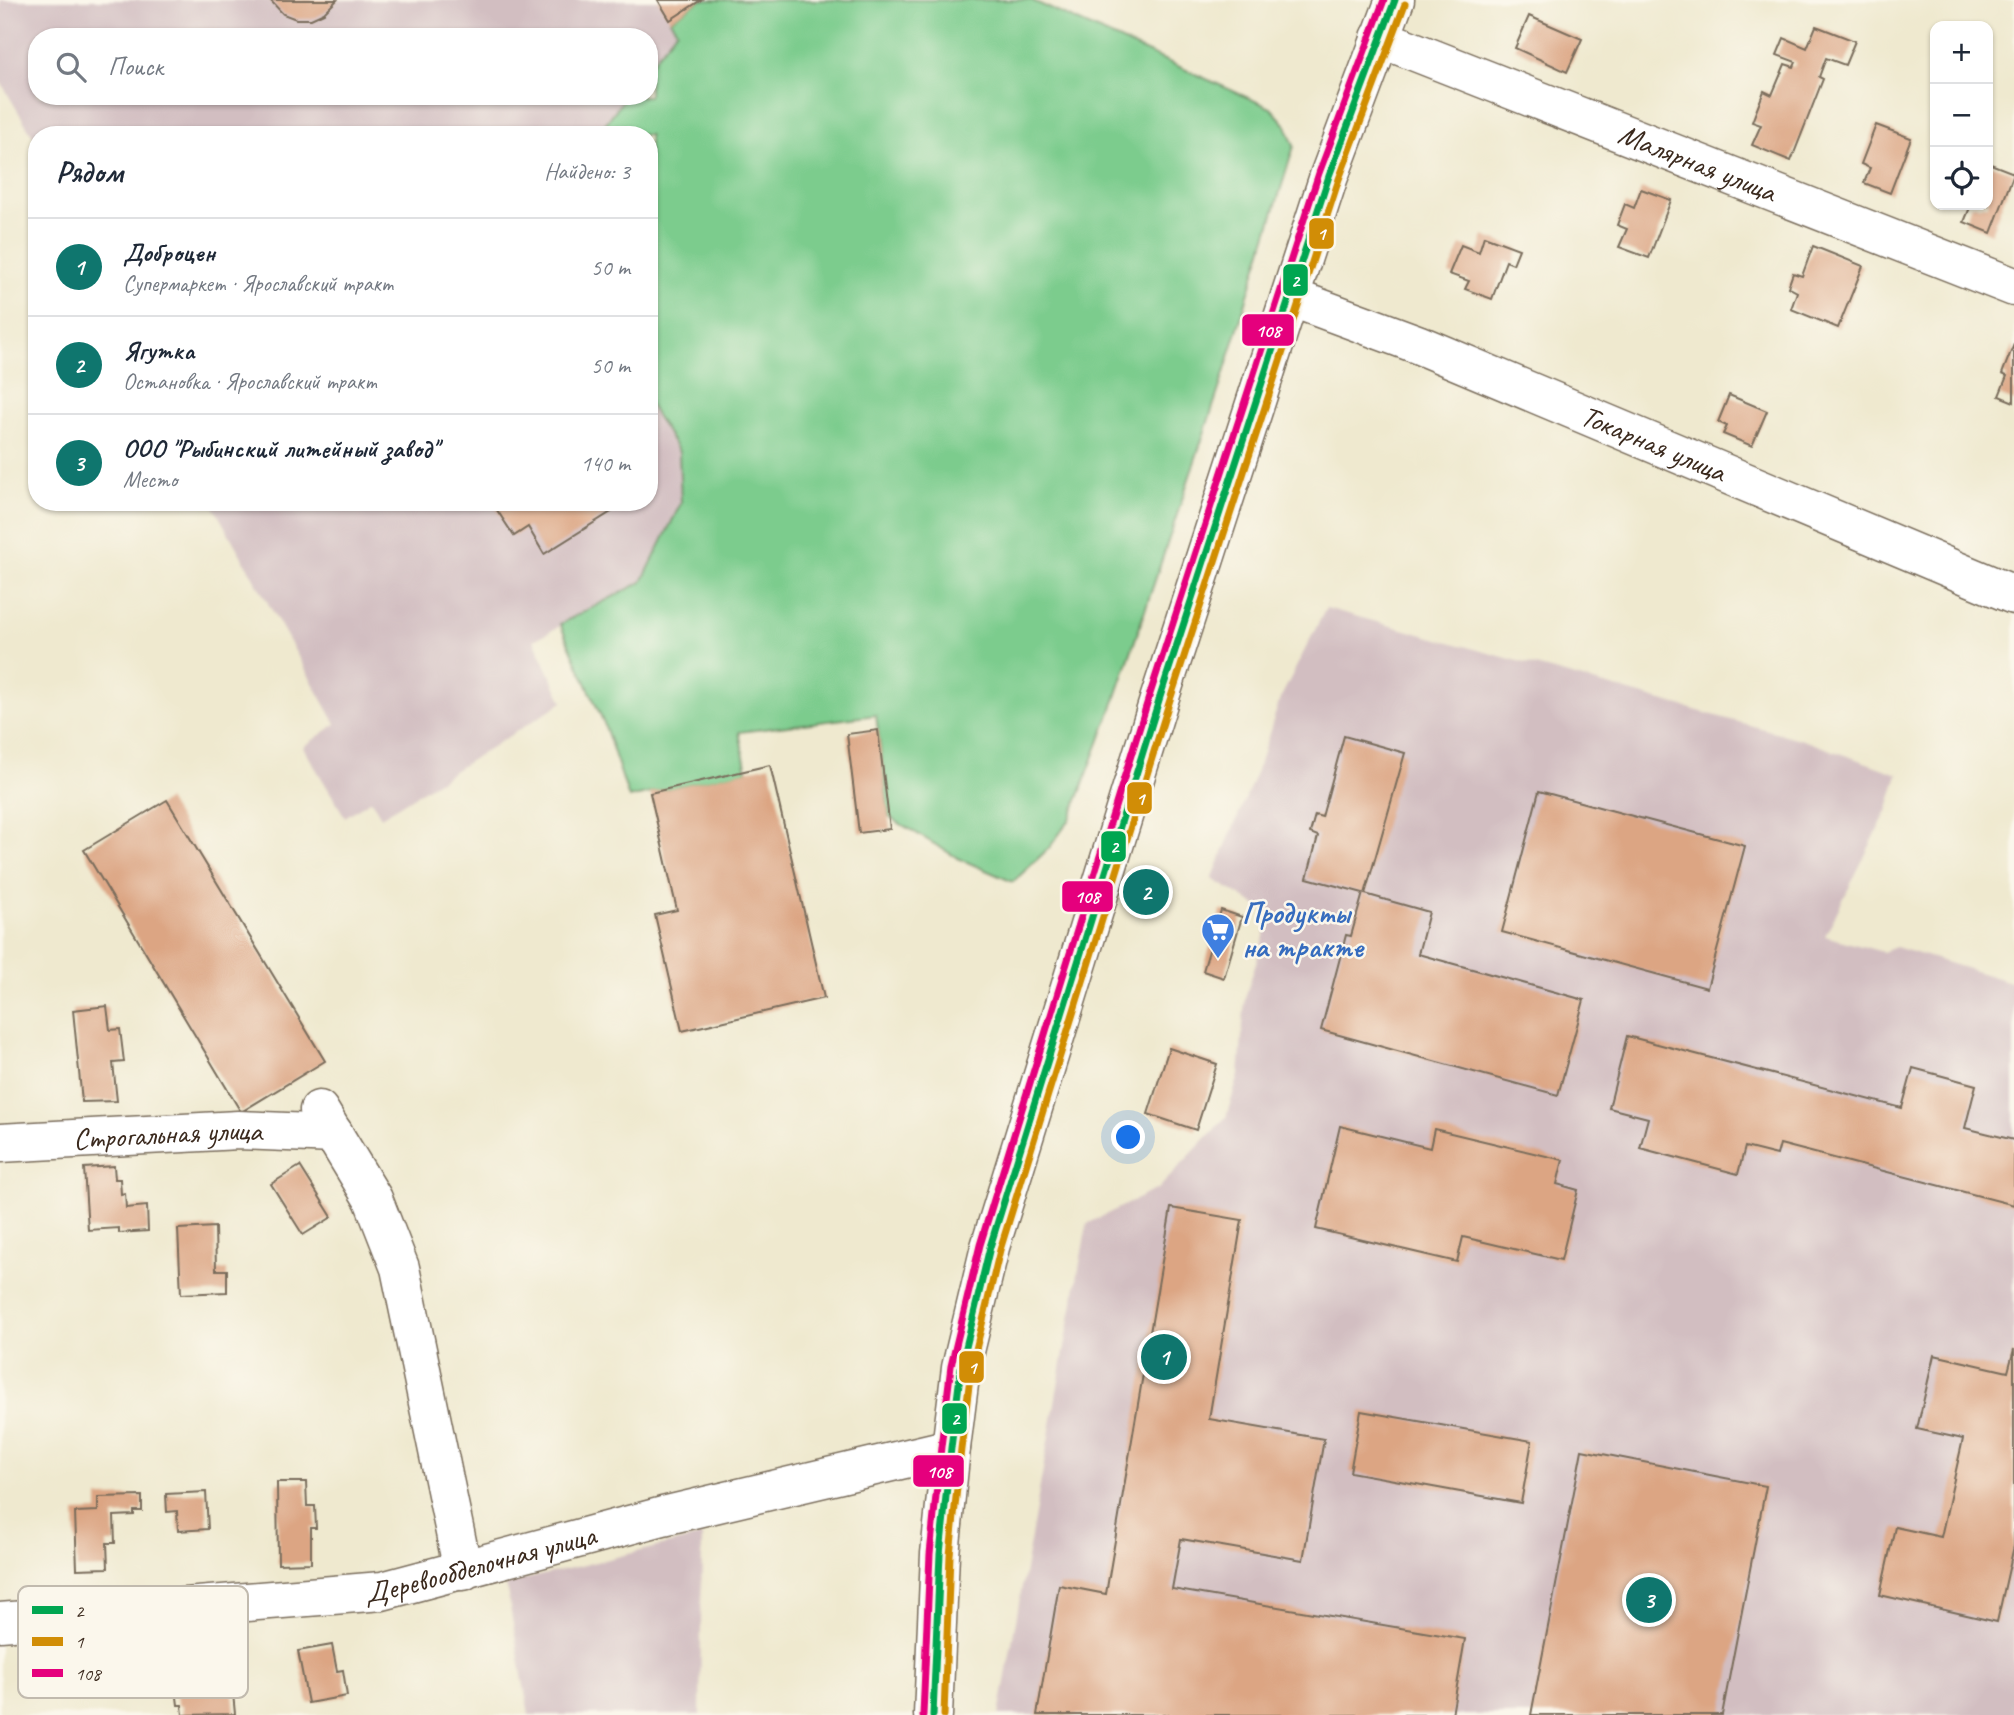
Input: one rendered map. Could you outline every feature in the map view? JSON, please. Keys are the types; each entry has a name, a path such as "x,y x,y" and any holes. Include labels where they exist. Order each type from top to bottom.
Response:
{"street":[{"path":"933,1715 940,1554 961,1368 1012,1173 1159,700 1290,297 1344,132 1395,0"},
{"name":"Малярная улица","path":"1380,38 2014,287"},
{"name":"Токарная улица","path":"1290,297 1417,344 2014,595"},
{"name":"Строгальная улица","path":"0,1143 237,1130 327,1122 373,1199 400,1268 463,1571"},
{"name":"Деревообделочная улица","path":"248,1602 382,1591 663,1516 951,1448"},
{"name":"Деревообделочная улица","path":"0,1622 18,1621"}],"shaded area":[{"path":"0,0 701,0 670,20 677,29 658,54 658,28 28,28 28,105 619,105 604,126 28,128 0,81"},
{"path":"658,418 679,452 681,503 642,582 534,640 563,702 381,817 371,800 345,817 303,747 336,724 216,511 658,511"},
{"path":"1326,608 1800,739 1898,774 1888,809 1825,936 1883,952 1896,947 2014,983 2014,1715 999,1715 1087,1224 1159,1188 1226,1117 1239,1075 1245,998 1271,914 1212,879 1258,768 1280,699"},
{"path":"702,1536 700,1715 529,1715 506,1584"}],"green space":[{"path":"701,0 1031,0 1271,108 1286,125 1294,146 1221,383 1114,703 1070,819 1049,848 1013,882 958,858 889,817 876,715 739,732 747,771 629,798 604,723 560,624 642,582 681,503 679,452 658,418 658,126 604,126 619,105 658,105 658,54 677,30 670,20"}],"building":[{"path":"270,0 337,0 324,13 311,19 296,19 283,14"},
{"path":"658,0 701,0 670,20"},
{"path":"1529,16 1582,39 1567,72 1515,48"},
{"path":"1816,26 1855,41 1845,65 1826,58 1819,77 1823,79 1791,161 1752,145 1761,125 1752,122 1764,91 1772,95 1785,64 1794,67 1796,62 1777,55 1784,38 1807,48"},
{"path":"1876,125 1911,138 1890,193 1864,183 1870,168 1861,164"},
{"path":"1993,165 2014,173 1991,233 1964,222 1969,210 1993,210"},
{"path":"1641,189 1671,200 1649,258 1619,247 1627,229 1617,225 1625,204 1634,208"},
{"path":"1484,236 1519,249 1513,264 1506,261 1492,299 1465,289 1469,281 1449,274 1461,245 1479,252"},
{"path":"1813,246 1863,266 1838,328 1791,309 1797,292 1788,287 1793,273 1802,276"},
{"path":"2014,344 2014,402 1999,396 2007,376 2002,374"},
{"path":"1729,395 1767,411 1752,446 1723,434 1727,426 1718,422"},
{"path":"498,511 613,511 544,554 528,527 514,536"},
{"path":"878,730 890,829 859,833 847,734"},
{"path":"1344,736 1405,753 1365,894 1429,912 1418,954 1584,1000 1558,1095 1321,1030 1346,935 1351,936 1363,893 1307,878 1318,836 1310,833 1315,815 1322,817"},
{"path":"770,765 824,998 682,1031 655,915 677,910 650,793"},
{"path":"1539,791 1745,846 1707,988 1502,932"},
{"path":"167,800 325,1061 241,1112 84,850"},
{"path":"1221,910 1242,917 1224,978 1203,971"},
{"path":"107,1006 110,1030 120,1029 124,1062 113,1063 117,1101 82,1102 73,1010"},
{"path":"1627,1036 1902,1108 1913,1068 1976,1085 1965,1128 2014,1140 2014,1205 1780,1144 1777,1155 1745,1147 1738,1174 1640,1148 1648,1118 1609,1108"},
{"path":"1169,1048 1217,1064 1196,1130 1148,1114"},
{"path":"1340,1126 1430,1148 1434,1129 1563,1160 1557,1184 1578,1190 1561,1260 1463,1237 1457,1262 1316,1229"},
{"path":"114,1166 115,1179 120,1179 121,1194 125,1193 126,1208 147,1206 148,1231 119,1233 119,1228 88,1230 84,1168"},
{"path":"300,1166 332,1217 303,1235 271,1184"},
{"path":"1171,1208 1242,1220 1209,1419 1324,1439 1303,1560 1181,1539 1172,1589 1465,1639 1452,1715 1037,1715 1059,1585 1106,1594"},
{"path":"215,1227 216,1270 227,1270 227,1292 181,1294 178,1229"},
{"path":"2014,1349 2014,1546 1997,1622 1880,1595 1895,1527 1941,1537 1963,1439 1917,1429 1934,1355 2008,1372"},
{"path":"1361,1411 1532,1441 1521,1503 1350,1472"},
{"path":"1582,1450 1766,1486 1722,1715 1531,1715"},
{"path":"277,1482 306,1482 307,1506 315,1506 316,1528 311,1528 311,1563 278,1564"},
{"path":"206,1492 208,1529 178,1531 177,1511 167,1512 166,1494"},
{"path":"142,1496 142,1511 134,1511 134,1515 114,1516 115,1543 107,1543 108,1568 77,1569 75,1512 98,1511 98,1497"},
{"path":"332,1645 337,1671 343,1670 347,1696 308,1703 298,1651"},
{"path":"177,1698 233,1698 235,1714 183,1715 182,1705 178,1705"}],"transit line":[{"name":"108","path":"923,1715 930,1554 941,1447 951,1366 980,1245 1149,697 1319,173 1384,0"},
{"name":"2","path":"933,1715 940,1554 951,1448 961,1368 990,1247 1159,700 1329,176 1395,0"},
{"name":"1","path":"944,1715 950,1555 961,1449 971,1370 1000,1250 1169,703 1339,179 1405,4"}],"place":[{"name":"Ягутка","path":"1146,892"},
{"name":"Продукты на тракте","path":"1218,960"},
{"name":"Доброцен","path":"1164,1357"},
{"name":"ООО \"Рыбинский литейный завод\"","path":"1649,1600"}]}
